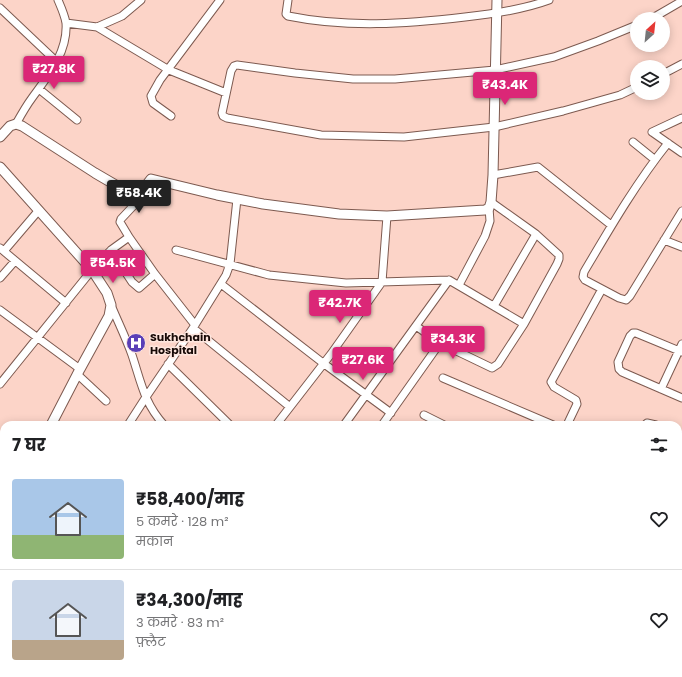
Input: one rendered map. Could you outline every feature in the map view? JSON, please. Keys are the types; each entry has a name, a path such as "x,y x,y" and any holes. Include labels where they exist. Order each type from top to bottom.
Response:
{"street":[{"path":"51,0 61,8"},
{"path":"16,124 57,62 63,45 66,23 58,0"},
{"path":"97,27 122,16 141,0"},
{"path":"171,116 154,103 151,96 160,80 220,0"},
{"path":"288,0 285,11 288,16 345,24 389,24 442,20 497,13 549,0"},
{"path":"459,285 485,236 490,221 493,175 497,0"},
{"path":"663,12 682,1"},
{"path":"0,8 57,62"},
{"path":"66,23 97,27 169,70 226,93"},
{"path":"630,28 554,57 495,70 395,79 353,79 237,65 234,66 231,71 222,113 223,116 227,118 321,135 404,137 494,127 563,111 620,95 630,90"},
{"path":"670,70 682,64"},
{"path":"39,89 77,120"},
{"path":"682,119 652,132 682,153"},
{"path":"0,137 10,126 16,124 22,126 95,173 131,194 137,195"},
{"path":"633,142 654,159"},
{"path":"668,143 654,159 611,225 583,274 585,280 619,298 626,300 630,296 682,211"},
{"path":"0,167 92,270 107,294 131,353 146,397 155,415 160,421"},
{"path":"493,175 538,167 611,225"},
{"path":"290,407 194,326 128,237 120,222 136,203 137,195 151,179 263,204 339,214 387,216 485,210 490,205"},
{"path":"131,421 221,284 230,264 237,199"},
{"path":"416,326 440,343 492,368 498,364 524,324 560,259 556,252 536,234 490,205"},
{"path":"39,210 2,249 66,303"},
{"path":"279,421 323,364 382,282 387,216"},
{"path":"494,306 536,234"},
{"path":"0,384 92,270 111,250 128,237"},
{"path":"664,240 682,247"},
{"path":"111,250 132,282 138,288 155,274"},
{"path":"176,250 269,275 346,283 450,280 524,324"},
{"path":"0,278 15,260"},
{"path":"347,421 450,280"},
{"path":"221,284 323,364 391,413"},
{"path":"569,421 577,404 576,400 554,387 551,382 602,289"},
{"path":"53,421 109,316 111,305"},
{"path":"0,310 79,371 106,401"},
{"path":"661,389 681,349 633,333 630,336 618,362 619,369 622,372 661,389 682,398"},
{"path":"385,421 440,343"},
{"path":"168,364 226,421"},
{"path":"443,378 544,421"},
{"path":"424,415 436,421"}],"building":[{"path":"139,335 144,347 136,350 131,339"}],"place":[{"name":"Sukhchain Hospital","path":"136,343"}]}
